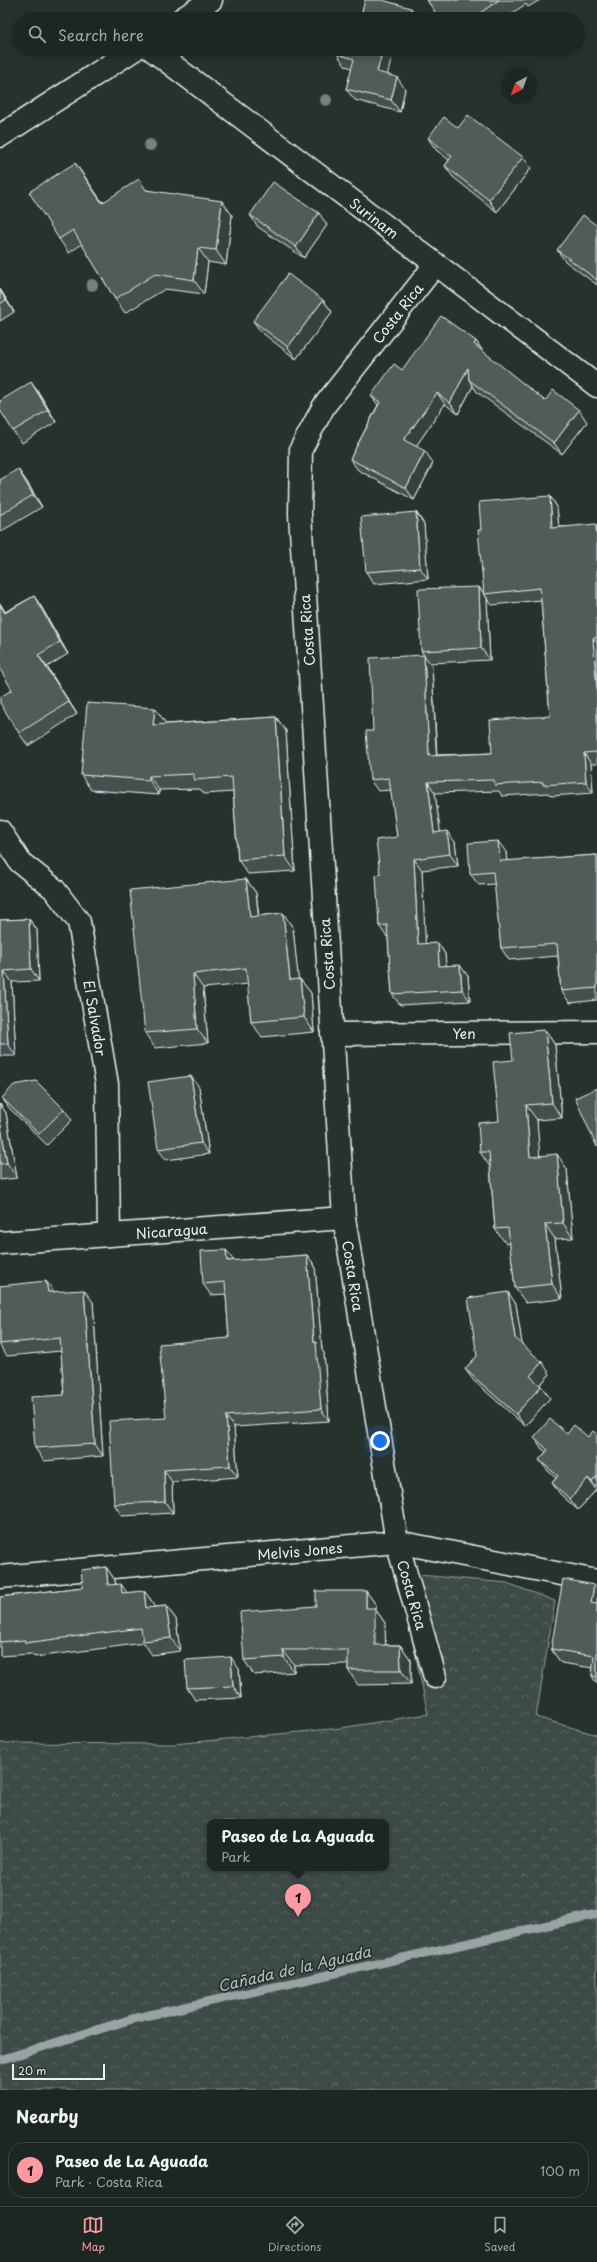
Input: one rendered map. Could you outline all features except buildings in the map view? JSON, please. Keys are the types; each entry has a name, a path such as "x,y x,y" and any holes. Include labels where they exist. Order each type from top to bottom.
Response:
{"street":[{"path":"193,12 211,0"},
{"path":"0,136 124,56"},
{"name":"Surinam","path":"160,56 597,386"},
{"name":"Costa Rica","path":"435,265 324,406 301,449 300,522 344,1218 397,1542 435,1677"},
{"name":"El Salvador","path":"0,831 10,863 54,889 79,922 108,1084 109,1235"},
{"name":"Yen","path":"332,1034 597,1032"},
{"name":"Nicaragua","path":"0,1243 344,1218"},
{"name":"Melvis Jones","path":"0,1577 397,1542 597,1581"}],"green space":[{"path":"398,1573 507,1583 555,1601 536,1717 597,1735 597,2090 0,2090 0,1743 174,1744 341,1728 428,1714"}],"waterway":[{"name":"Cañada de la Aguada","path":"0,2060 132,2019 597,1914"}],"place":[{"name":"Paseo de La Aguada","path":"298,1917"}]}
